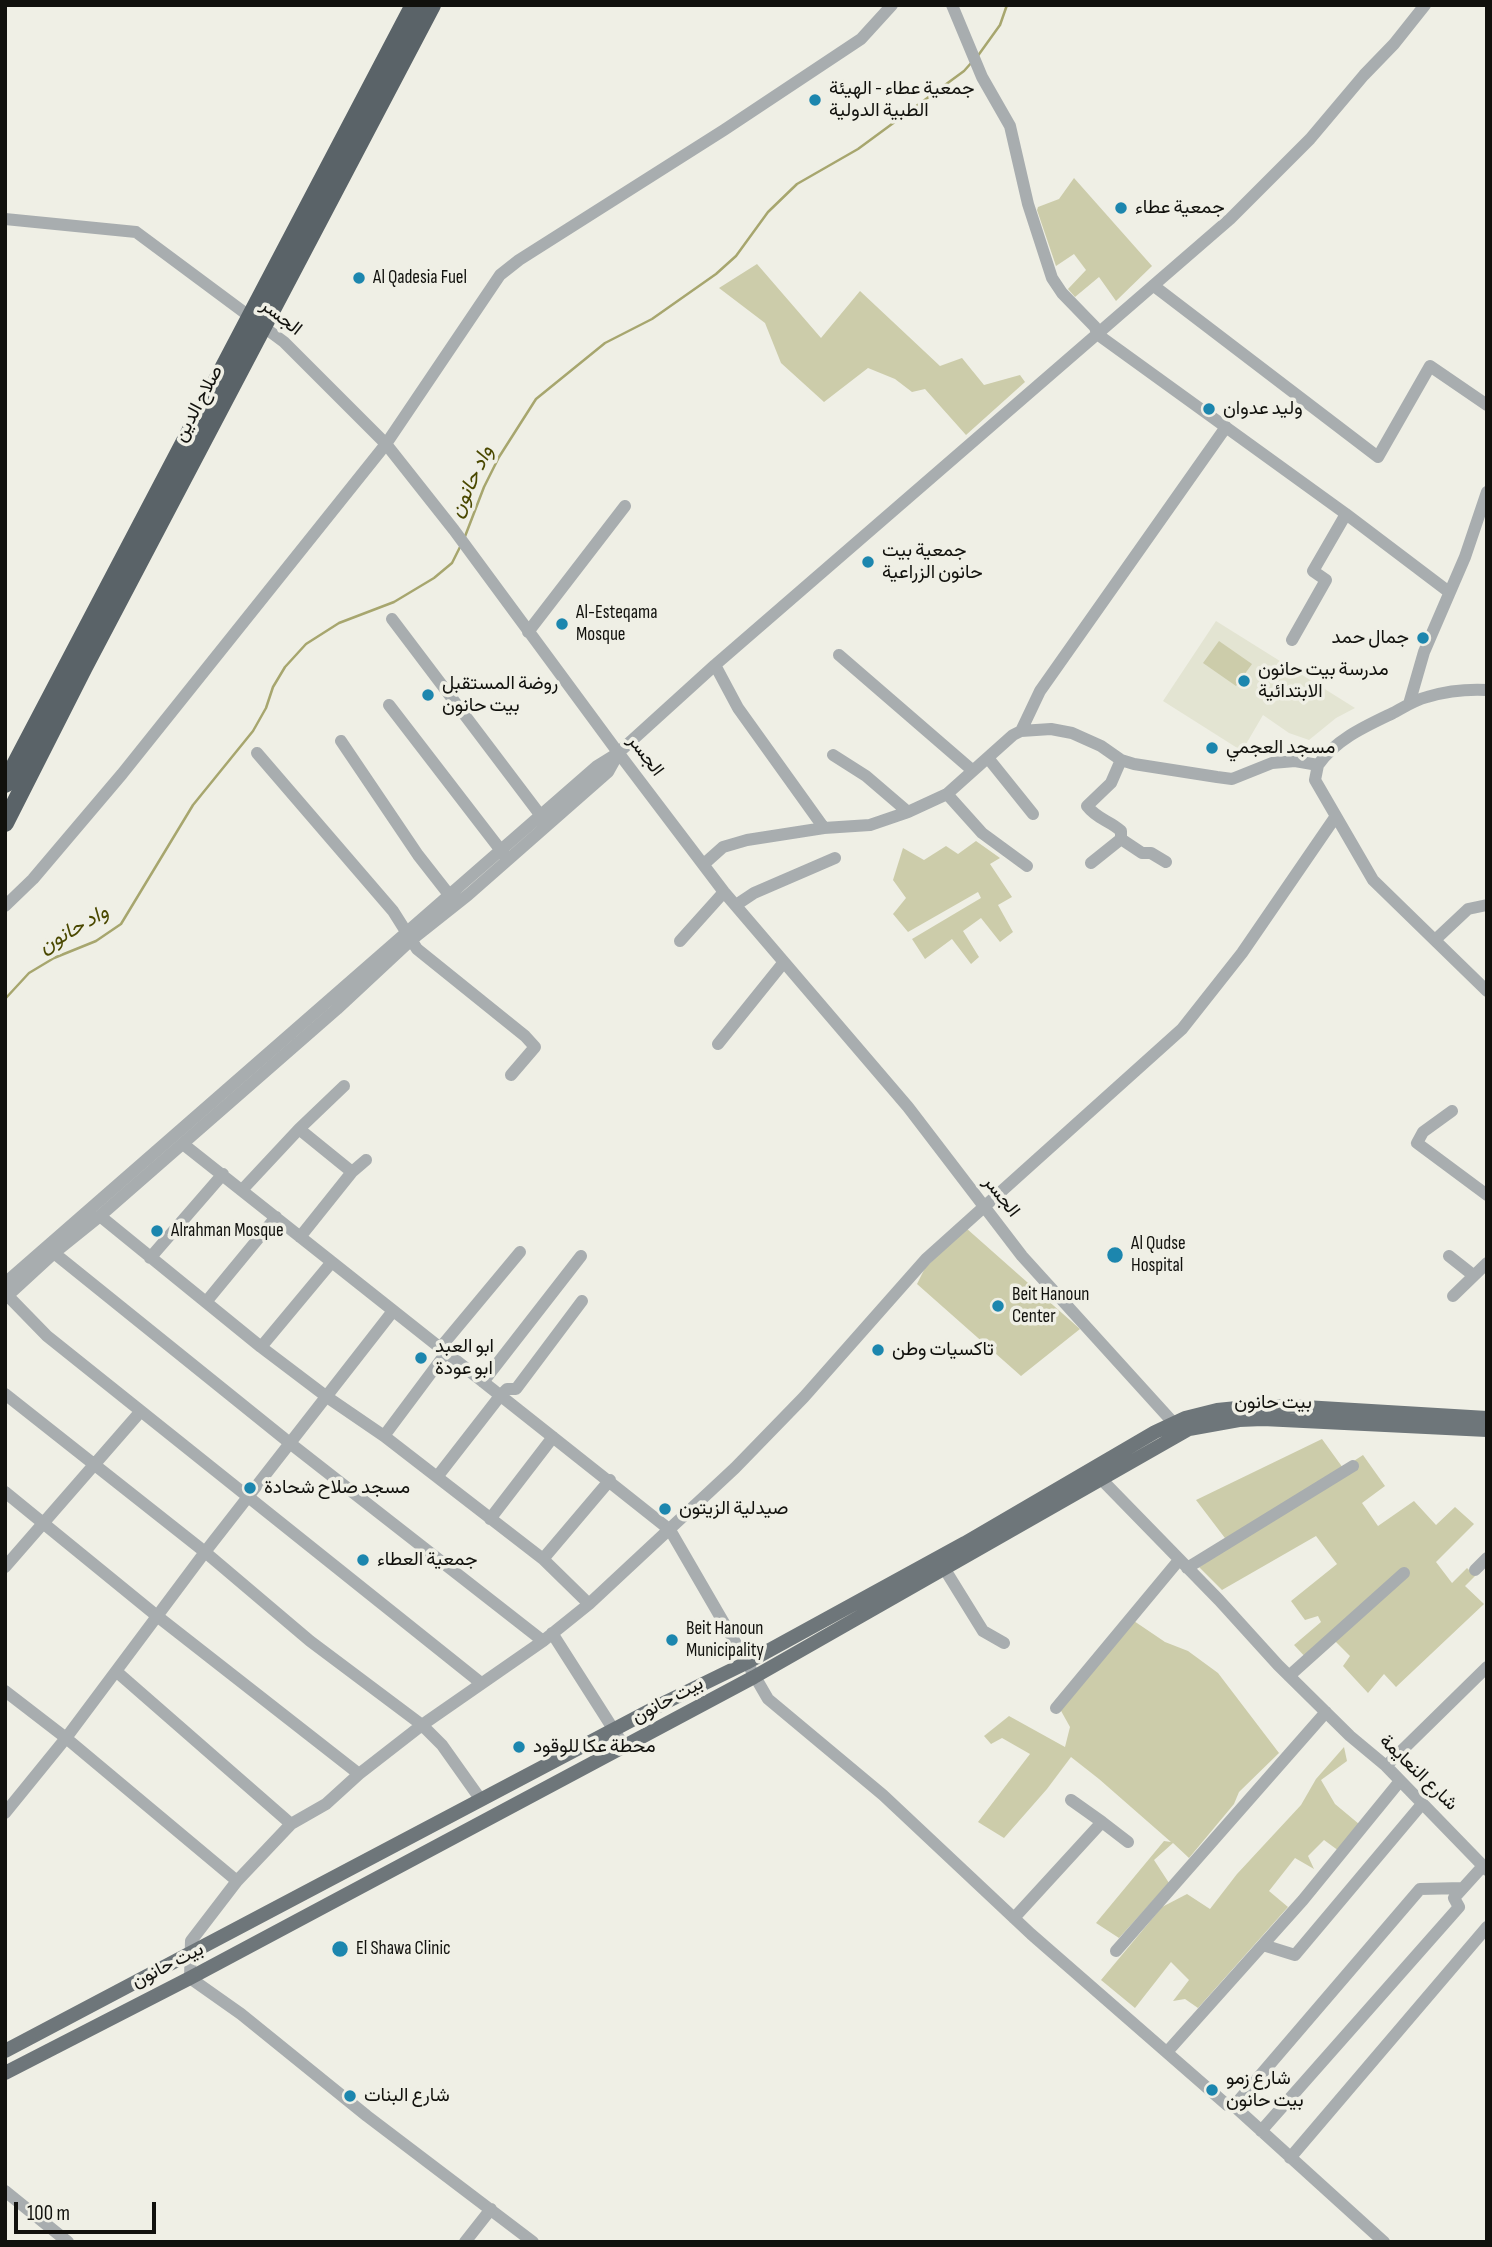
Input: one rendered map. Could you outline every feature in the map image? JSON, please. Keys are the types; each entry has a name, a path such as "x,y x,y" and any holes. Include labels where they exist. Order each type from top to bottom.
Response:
{"highway":[{"name":"صلاح الدين","path":"5,823 414,5"},
{"name":"صلاح الدين","path":"5,784 432,5"}],"main road":[{"name":"بيت حانون","path":"5,2051 537,1770 746,1663 1178,1428 1217,1410 1288,1406 1487,1418"},
{"name":"بيت حانون","path":"5,2073 190,1978 754,1677 1102,1480 1178,1428 1189,1429 1239,1420 1263,1419 1487,1430"}],"street":[{"path":"5,906 33,879 122,774 386,444 500,275 519,260 861,39 892,5"},
{"path":"952,5 982,77 1010,126 1028,204 1052,278 1062,293 1095,327 1097,334 1449,592"},
{"path":"5,1283 453,900 541,822 597,766 618,753 715,665 1230,219 1310,139 1425,5"},
{"name":"الجسر","path":"5,219 136,232 284,342 386,444 454,530 724,892 908,1107 1048,1286 1178,1428"},
{"path":"1154,286 1378,457 1430,366 1487,405"},
{"path":"1021,731 1040,691 1226,427"},
{"path":"1409,704 1424,652 1465,557 1487,492"},
{"path":"528,632 625,506"},
{"path":"1292,640 1326,580 1313,571 1346,514"},
{"path":"393,619 538,812 541,822"},
{"path":"839,655 972,770"},
{"path":"715,665 738,708 824,828"},
{"path":"1487,690 1450,692 1426,697 1361,729 1326,753 1318,765 1315,780 1373,880 1487,990"},
{"path":"388,705 504,855"},
{"path":"704,864 723,847 747,840 824,828 870,825 908,811 947,794 1013,735 1021,731 1051,729 1072,733 1101,746 1121,760 1150,768 1231,779 1272,763 1295,761 1318,765"},
{"path":"341,741 453,900"},
{"path":"257,753 393,911 417,949 535,1047 512,1074"},
{"path":"833,755 866,776 908,811"},
{"path":"988,758 1033,814"},
{"path":"1121,760 1111,783 1087,806 1097,818 1114,824 1121,831 1121,839"},
{"path":"947,794 982,833 1027,866"},
{"path":"533,2242 368,2116 241,2014 190,1978 191,1941 237,1881 291,1824 326,1804 359,1774 422,1725 548,1637 589,1604 670,1530 804,1397 926,1259 1182,1029 1242,953 1336,816"},
{"path":"1121,839 1142,853 1152,853 1166,862"},
{"path":"1091,863 1121,839"},
{"path":"736,905 754,893 835,858"},
{"path":"680,941 724,892"},
{"path":"1435,940 1468,909 1487,905"},
{"path":"409,936 337,1009 54,1253 7,1297 47,1336 481,1683"},
{"path":"718,1044 784,962"},
{"path":"242,1190 344,1086"},
{"path":"1452,1111 1423,1132 1417,1143 1487,1195"},
{"path":"299,1129 352,1172"},
{"path":"183,1144 670,1530 768,1699 883,1794 1014,1918 1227,2105 1234,2106 1384,2242"},
{"path":"300,1237 352,1172 366,1160"},
{"path":"150,1258 223,1174"},
{"path":"100,1216 261,1347 384,1436 543,1559 589,1604"},
{"path":"206,1302 275,1217"},
{"path":"384,1436 443,1351 520,1252"},
{"path":"54,1253 291,1444 548,1637 624,1746"},
{"path":"483,1382 581,1256"},
{"path":"1449,1256 1473,1275"},
{"path":"261,1347 331,1263"},
{"path":"1453,1296 1487,1263"},
{"path":"437,1477 500,1396 507,1389 516,1389 582,1301"},
{"path":"5,1813 66,1738 205,1552 393,1311"},
{"path":"5,1394 205,1552 310,1641 422,1725 442,1745 481,1800"},
{"path":"5,1567 141,1411"},
{"path":"490,1519 553,1437"},
{"path":"1056,1708 1086,1669 1183,1564 1353,1466"},
{"path":"543,1559 610,1480"},
{"name":"شارع النعايمة","path":"1102,1480 1289,1676 1350,1736 1386,1766 1485,1868"},
{"path":"5,1492 157,1616 359,1774"},
{"path":"1475,1570 1487,1558"},
{"path":"944,1568 983,1631 1004,1643"},
{"path":"1289,1676 1404,1573"},
{"path":"1386,1766 1487,1667"},
{"path":"117,1672 291,1824"},
{"path":"5,1691 66,1738 237,1881"},
{"path":"1116,1951 1326,1712"},
{"path":"537,1770 546,1787"},
{"path":"1167,2052 1329,1870 1400,1781"},
{"path":"1071,1800 1128,1842"},
{"path":"1263,1945 1296,1955 1422,1804"},
{"path":"1014,1918 1102,1822"},
{"path":"1261,2131 1459,1907 1454,1898 1485,1868"},
{"path":"1234,2106 1420,1889 1463,1888"},
{"path":"1290,2158 1487,1927"},
{"path":"5,2191 68,2242"},
{"path":"465,2242 491,2209"}],"shaded area":[{"name":"مدرسة بيت حانون الابتدائية","path":"1216,621 1355,708 1336,718 1309,740 1289,733 1263,715 1242,751 1163,701"}],"green space":[{"path":"1074,178 1152,266 1116,301 1099,277 1075,297 1068,289 1086,270 1074,254 1056,266 1037,210 1038,207 1059,199"},
{"path":"757,264 821,338 860,291 940,366 962,358 984,385 1020,375 1025,382 966,435 925,389 912,392 895,379 868,368 824,402 781,363 765,323 719,288"},
{"path":"1219,641 1252,664 1236,686 1203,663"},
{"path":"976,841 1000,858 990,864 1012,897 998,905 1013,932 1000,942 981,918 963,931 979,957 971,964 952,939 925,959 912,939 981,898 978,892 908,932 893,914 906,898 893,880 903,848 924,860 946,846 958,854"},
{"name":"Beit Hanoun Center","path":"966,1228 1080,1329 1021,1376 917,1284 925,1268"},
{"path":"1322,1439 1343,1468 1363,1455 1385,1486 1362,1503 1378,1526 1414,1501 1436,1525 1455,1507 1474,1524 1436,1562 1452,1583 1467,1568 1475,1576 1465,1586 1484,1604 1396,1687 1384,1674 1368,1693 1343,1666 1350,1656 1335,1641 1309,1661 1294,1645 1321,1622 1318,1616 1305,1620 1291,1601 1337,1564 1316,1536 1222,1590 1199,1567 1231,1546 1196,1500"},
{"path":"1134,1621 1165,1642 1188,1651 1218,1673 1279,1753 1239,1792 1234,1804 1189,1858 1173,1843 1154,1860 1169,1883 1119,1938 1096,1923 1164,1841 1171,1842 1099,1779 1071,1757 1004,1838 978,1822 1030,1754 1002,1738 991,1744 984,1736 1009,1716 1065,1747 1070,1727 1060,1709"},
{"path":"1344,1747 1347,1761 1321,1780 1335,1804 1359,1824 1339,1851 1324,1840 1308,1856 1314,1869 1295,1858 1269,1891 1288,1907 1198,2008 1185,1999 1173,2001 1189,1980 1171,1962 1135,2008 1101,1980 1162,1907 1187,1894 1210,1909 1237,1874 1301,1805 1316,1779"}],"waterway":[{"name":"واد حانون","path":"977,57 1000,25 1007,5"},
{"name":"واد حانون","path":"464,539 499,457 536,399 605,343 652,319 716,274 736,256 768,212 797,184 858,149 964,71 972,62"},
{"name":"واد حانون","path":"5,999 29,973 54,958 96,941 121,924 193,805 253,731 285,667 306,644 339,623 394,602 434,578 452,563 461,545"}],"place":[{"name":"جمعية عطاء - الهيئة الطبية الدولية","path":"815,100"},
{"name":"جمعية عطاء","path":"1121,208"},
{"name":"Al Qadesia Fuel","path":"359,278"},
{"name":"وليد عدوان","path":"1209,409"},
{"name":"جمعية بيت حانون الزراعية","path":"868,562"},
{"name":"Al-Esteqama Mosque","path":"562,624"},
{"name":"جمال حمد","path":"1423,638"},
{"name":"مدرسة بيت حانون الابتدائية","path":"1244,681"},
{"name":"روضة المستقبل بيت حانون","path":"428,695"},
{"name":"مسجد العجمي","path":"1212,748"},
{"name":"Alrahman Mosque","path":"157,1231"},
{"name":"Al Qudse Hospital","path":"1115,1255"},
{"name":"Beit Hanoun Center","path":"998,1306"},
{"name":"تاكسيات وطن","path":"878,1350"},
{"name":"ابو العبد ابو عودة","path":"421,1358"},
{"name":"مسجد صلاح شحادة","path":"250,1488"},
{"name":"صيدلية الزيتون","path":"665,1509"},
{"name":"جمعية العطاء","path":"363,1560"},
{"name":"Beit Hanoun Municipality","path":"672,1640"},
{"name":"محطة عكا للوقود","path":"519,1747"},
{"name":"El Shawa Clinic","path":"340,1949"},
{"name":"شارع زمو بيت حانون","path":"1212,2090"},
{"name":"شارع البنات","path":"350,2096"}]}
